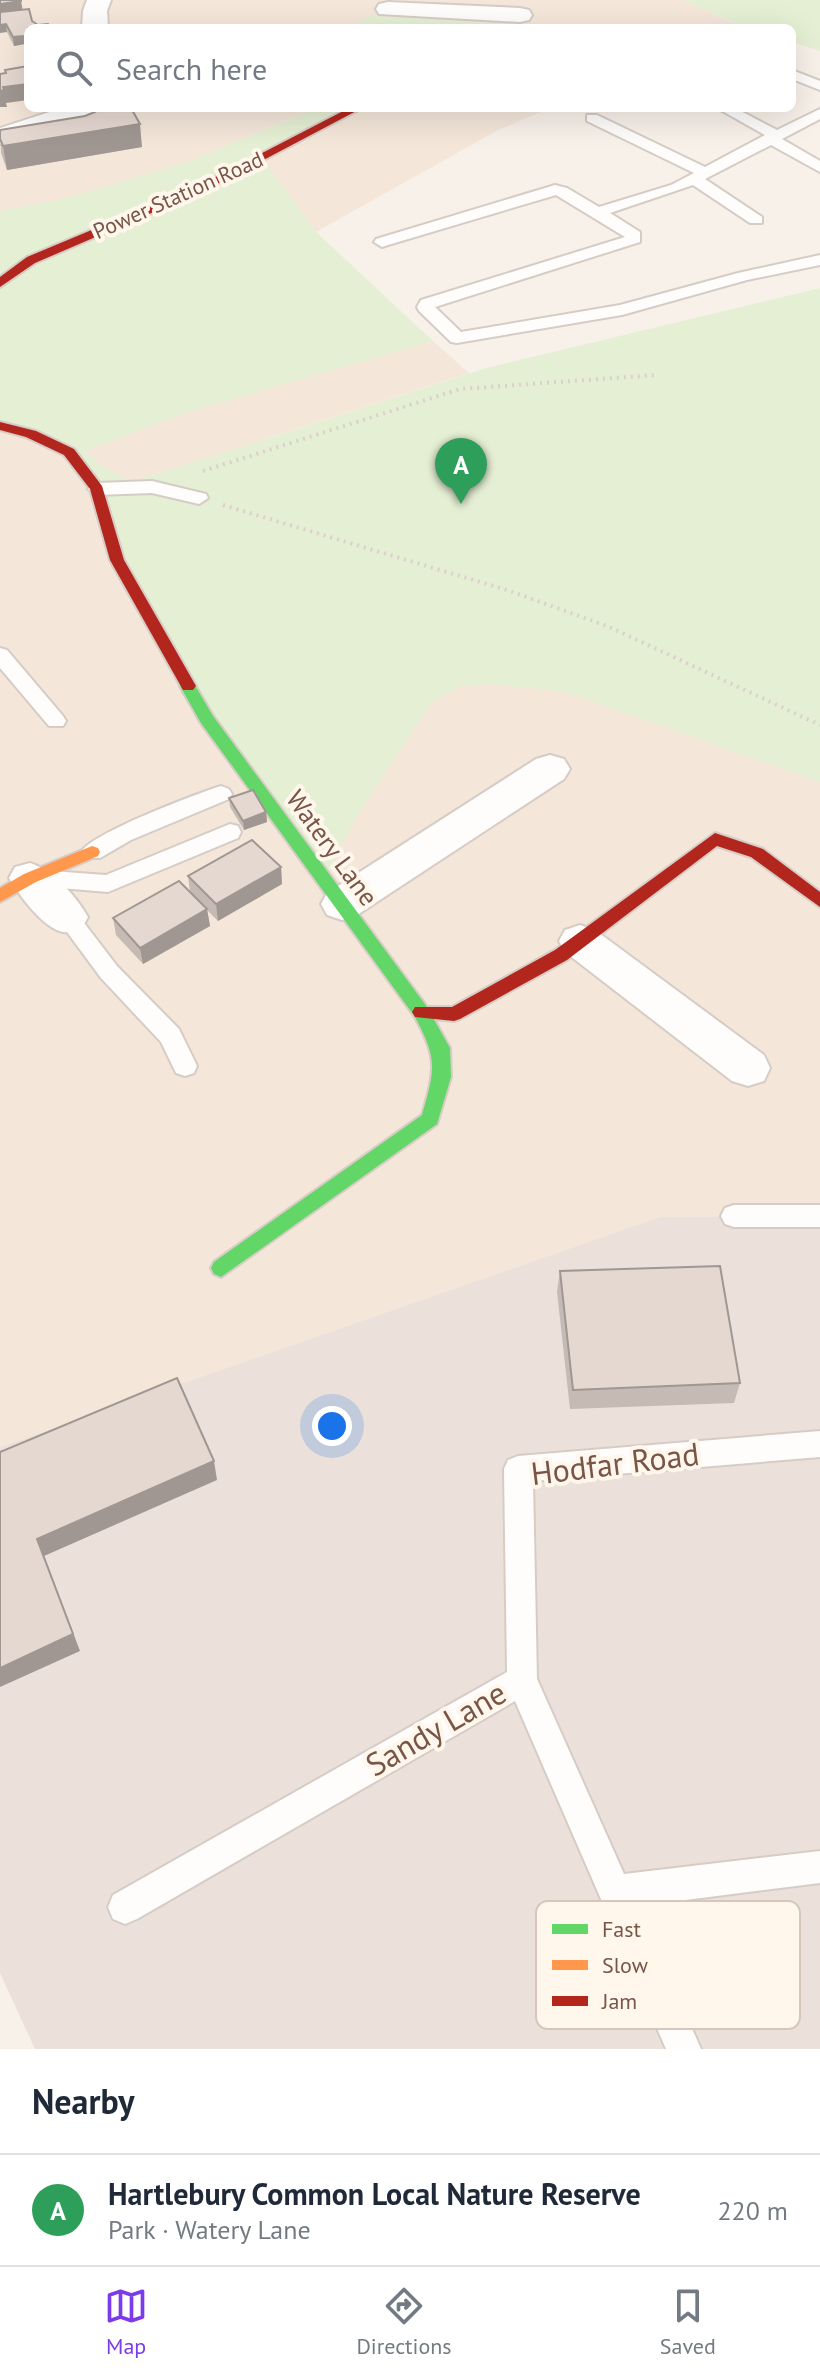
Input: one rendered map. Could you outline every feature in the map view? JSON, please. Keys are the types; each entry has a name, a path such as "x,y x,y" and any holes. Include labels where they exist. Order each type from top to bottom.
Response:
{"street":[{"path":"95,24 99,0"},
{"path":"389,12 481,16 530,10 505,24"},
{"path":"0,136 35,128 76,112"},
{"name":"Power Station Road","path":"0,283 31,260 208,185 349,112"},
{"name":"Watery Lane","path":"0,426 31,434 69,452 97,489 117,560 207,719 421,1012 441,1048 442,1077 430,1119 221,1268"},
{"path":"342,904 550,769"},
{"path":"421,1012 454,1014 561,955 715,839 757,853 820,901"},
{"path":"15,887 92,852"},
{"path":"15,887 67,917"},
{"path":"580,941 748,1068"}],"lane":[{"path":"796,76 820,86"},
{"path":"731,112 820,167"},
{"path":"598,212 676,188 820,113"},
{"path":"592,118 698,175 756,220"},
{"path":"382,242 546,191 562,191 634,235 634,239 427,304 425,307 457,338 622,310 744,276 820,260"},
{"path":"0,276 31,260"},
{"path":"97,489 152,487 199,498"},
{"path":"0,655 56,721"},
{"path":"92,852 123,834 221,794"},
{"path":"15,887 108,884 230,832"},
{"path":"67,917 109,972 170,1036 185,1066"},
{"path":"734,1216 820,1216"},
{"name":"Hodfar Road","path":"522,1680 518,1469 820,1444"},
{"name":"Sandy Lane","path":"125,1907 522,1680 618,1901"},
{"path":"614,1892 820,1867"},
{"name":"Sandy Lane","path":"675,2029 684,2049"}],"path":[{"path":"152,487 460,389 657,375"},
{"path":"199,498 477,581 607,626 820,725"}],"shaded area":[{"path":"0,0 683,0 736,24 505,24 518,16 359,21 358,24 24,24 24,112 305,112 182,164 63,199 0,211"},
{"path":"349,112 541,112 498,130 316,232 262,158"},
{"path":"433,341 469,373 132,482 99,464 84,450 181,414"},
{"path":"0,426 69,452 324,880 355,819 431,703 460,686 493,684 566,692 820,782 820,1216 660,1217 0,1447"},
{"path":"820,1216 820,2049 35,2049 0,1973 0,1447 660,1217"}],"green space":[{"path":"683,0 820,0 820,51 796,43 796,24 738,24"},
{"path":"388,9 514,18 504,24 359,24 359,21"},
{"path":"349,112 262,158 316,232 433,341 181,414 85,451 99,464 132,482 486,368 820,288 820,782 566,692 493,684 460,686 431,703 355,819 323,881 221,740 69,452 0,426 0,211 63,199 182,164 304,113"}],"building":[{"path":"0,0 21,0 21,1 0,4"},
{"path":"29,9 32,21 36,24 24,24 24,36 13,37 6,24 0,25 0,12"},
{"path":"24,67 24,84 3,87 4,90 0,91 0,74 6,73 5,70"},
{"path":"95,112 133,112 140,124 3,146 0,139 0,130"},
{"path":"253,790 266,812 243,821 229,798"},
{"path":"252,840 281,867 216,904 188,876"},
{"path":"179,881 207,909 140,948 113,918"},
{"path":"720,1266 740,1383 573,1390 560,1271"},
{"path":"177,1378 214,1461 37,1539 73,1634 0,1668 0,1452"}],"traffic: fast":[{"path":"188,686 207,719 421,1012 441,1048 442,1077 430,1119 221,1268"}],"traffic: slow":[{"path":"0,896 30,878 92,852"}],"traffic: jam":[{"path":"0,283 31,260 208,185 349,112"},
{"path":"0,426 31,434 69,452 97,489 117,560 188,686"},
{"path":"421,1012 454,1014 561,955 715,839 757,853 820,901"}],"place":[{"name":"Hartlebury Common Local Nature Reserve","path":"461,504"}]}
